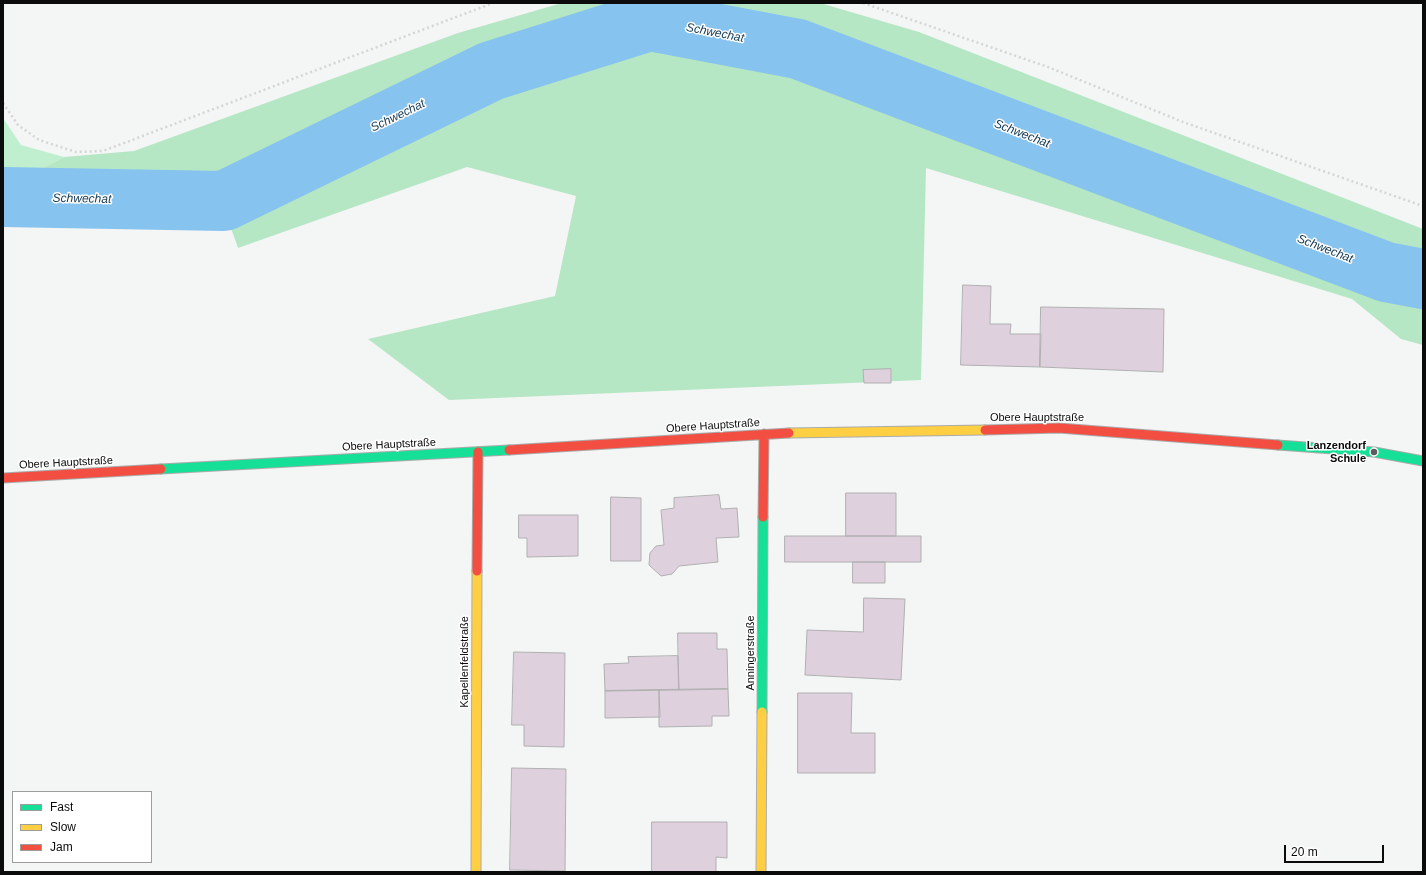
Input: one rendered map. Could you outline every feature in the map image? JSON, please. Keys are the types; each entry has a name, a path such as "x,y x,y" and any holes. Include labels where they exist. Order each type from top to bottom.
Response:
{"main road":[{"name":"Obere Hauptstraße","path":"3,478 478,452 764,434 1059,428 1374,452 1423,461"},
{"name":"Anningerstraße","path":"761,872 764,434"},
{"name":"Kapellenfeldstraße","path":"476,872 478,452"}],"path":[{"path":"3,103 18,125 39,140 76,152 103,151 493,3"},
{"path":"862,3 1048,67 1183,122 1423,206"}],"green space":[{"path":"562,3 820,3 919,32 1423,229 1423,345 1401,339 1352,299 926,168 921,380 449,400 368,339 555,296 576,196 467,167 238,248 212,174 94,188 34,173 64,157 134,151 458,33"},
{"path":"3,118 21,145 64,157 34,173 3,171"}],"building":[{"path":"963,285 991,286 990,324 1011,324 1010,334 1041,334 1040,367 961,365"},
{"path":"1041,307 1164,309 1163,372 1040,367"},
{"path":"891,369 891,383 864,383 863,370"},
{"path":"846,493 896,493 896,536 846,536"},
{"path":"719,495 721,509 737,508 739,537 716,538 718,562 679,566 672,574 661,576 649,565 650,553 656,546 664,545 661,510 674,508 674,498"},
{"path":"611,497 641,498 641,561 611,561"},
{"path":"519,515 578,515 578,556 527,557 527,538 519,538"},
{"path":"785,536 921,536 921,562 785,562"},
{"path":"853,562 885,562 885,583 853,583"},
{"path":"864,598 905,599 901,680 805,675 807,630 863,632"},
{"path":"678,633 717,633 717,649 727,649 728,689 679,690"},
{"path":"514,652 565,653 564,747 524,746 524,725 512,725"},
{"path":"678,656 679,690 605,691 604,664 629,663 628,657"},
{"path":"728,689 729,716 712,716 712,726 659,727 659,690"},
{"path":"659,690 660,717 605,718 605,691"},
{"path":"798,693 852,693 851,733 875,733 875,773 798,773"},
{"path":"512,768 566,769 565,871 510,870"},
{"path":"652,822 727,822 727,858 716,857 716,872 652,872"}],"waterway":[{"name":"Schwechat","path":"3,197 224,201 491,71 650,21 798,49 1386,272 1423,279"}],"traffic: fast":[{"path":"1278,445 1374,452 1423,461"},
{"path":"161,469 509,450"},
{"path":"762,712 763,517"}],"traffic: slow":[{"path":"789,433 985,430"},
{"path":"476,872 477,571"},
{"path":"761,872 762,712"}],"traffic: jam":[{"path":"985,430 1059,428 1278,445"},
{"path":"509,450 789,433"},
{"path":"763,517 764,434"},
{"path":"477,571 478,452"},
{"path":"3,478 161,469"}],"place":[{"name":"Lanzendorf Schule","path":"1374,452"}]}
